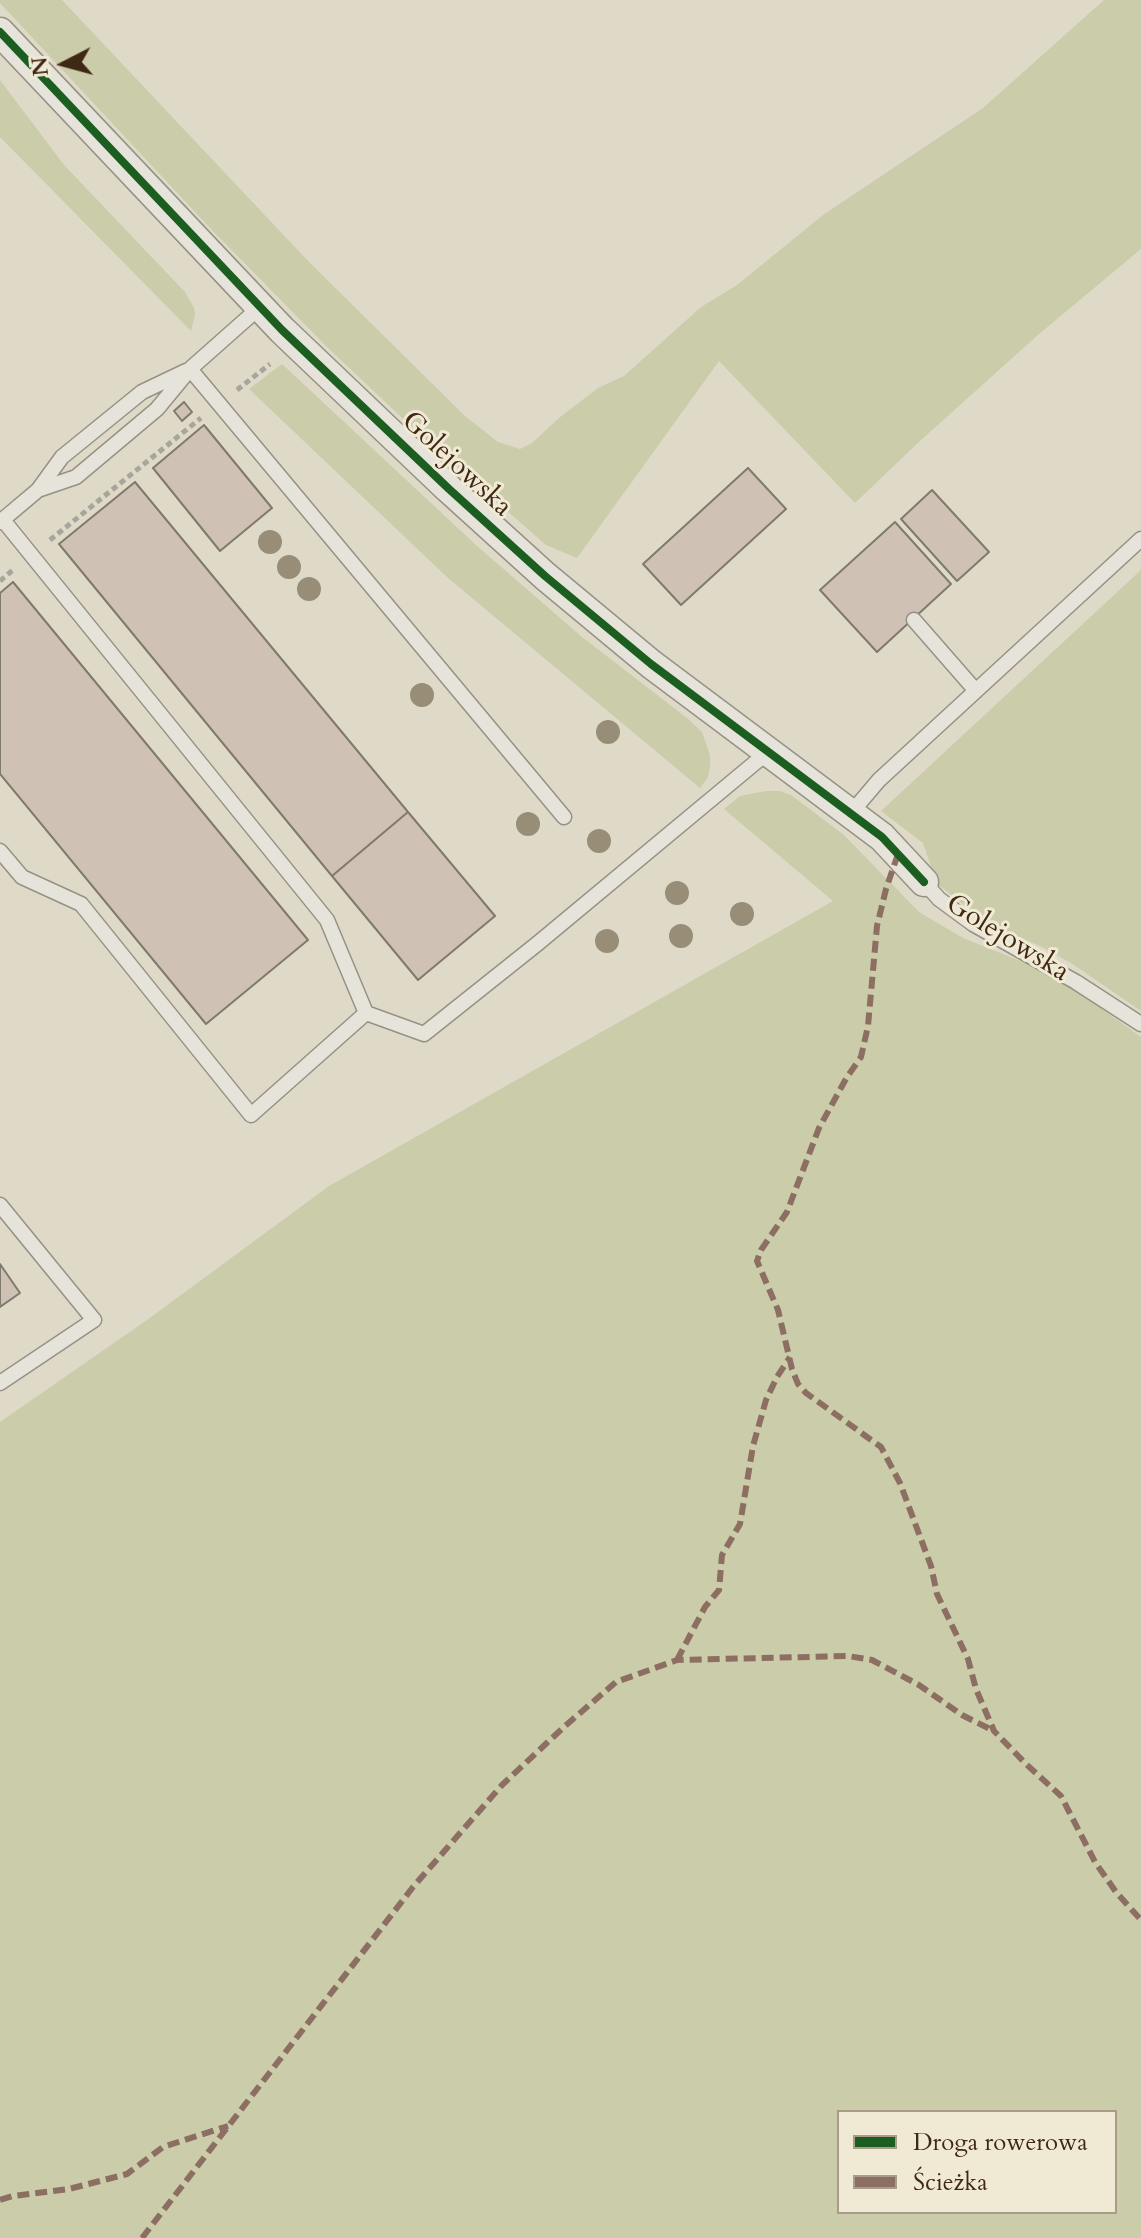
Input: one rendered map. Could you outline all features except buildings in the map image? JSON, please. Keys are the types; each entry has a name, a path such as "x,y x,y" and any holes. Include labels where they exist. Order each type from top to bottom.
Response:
{"street":[{"name":"Golejowska","path":"0,32 260,307 399,442 545,576 651,664 882,837 924,882"}],"lane":[{"path":"38,490 76,477 157,409 190,369 260,307"},
{"path":"190,369 564,817"},
{"path":"190,369 142,392 62,457 38,490 1,521 327,920 366,1013 424,1034 768,752"},
{"path":"851,813 879,780 1141,539"},
{"path":"914,620 976,691"},
{"path":"0,851 22,877 81,904 251,1115 366,1013"},
{"name":"Golejowska","path":"924,882 939,899 973,924 1076,982 1141,1024"},
{"path":"0,1205 94,1320 0,1383"}],"path":[{"path":"0,581 180,433 296,343"}],"green space":[{"path":"0,0 62,0 309,262 465,416 498,442 520,449 532,443 598,388 624,376 701,307 737,285 823,215 983,108 1104,0 1141,0 1141,249 1039,334 855,503 719,361 577,558 546,545 416,431 326,346 210,228"},
{"path":"0,80 64,165 185,292 194,308 191,331 0,137"},
{"path":"282,364 477,546 582,637 702,732 710,755 710,767 708,777 700,788 448,578 249,389"},
{"path":"1141,570 1141,1011 1071,963 992,926 937,884 923,843 881,811"},
{"path":"766,791 791,795 844,835 919,912 963,938 1066,983 1141,1037 1141,2238 0,2238 0,1422 147,1320 329,1186 833,901 724,809 740,796"}],"marked path":[{"path":"898,854 877,926 868,1026 861,1057 819,1128 787,1212 757,1261 778,1310 798,1384 881,1447 900,1483 931,1566 937,1594 968,1659 976,1689 994,1731 1061,1796 1095,1862 1141,1920"},
{"path":"677,1660 705,1607 719,1590 722,1555 740,1524 753,1446 766,1400 790,1357"},
{"path":"142,2238 413,1887 502,1785 616,1682 677,1660 848,1656 872,1660 994,1731"},
{"path":"0,2200 69,2189 127,2174 163,2147 228,2126"}],"cycle path":[{"path":"0,32 282,330 449,489 545,576 651,664 882,837 924,882"}]}
